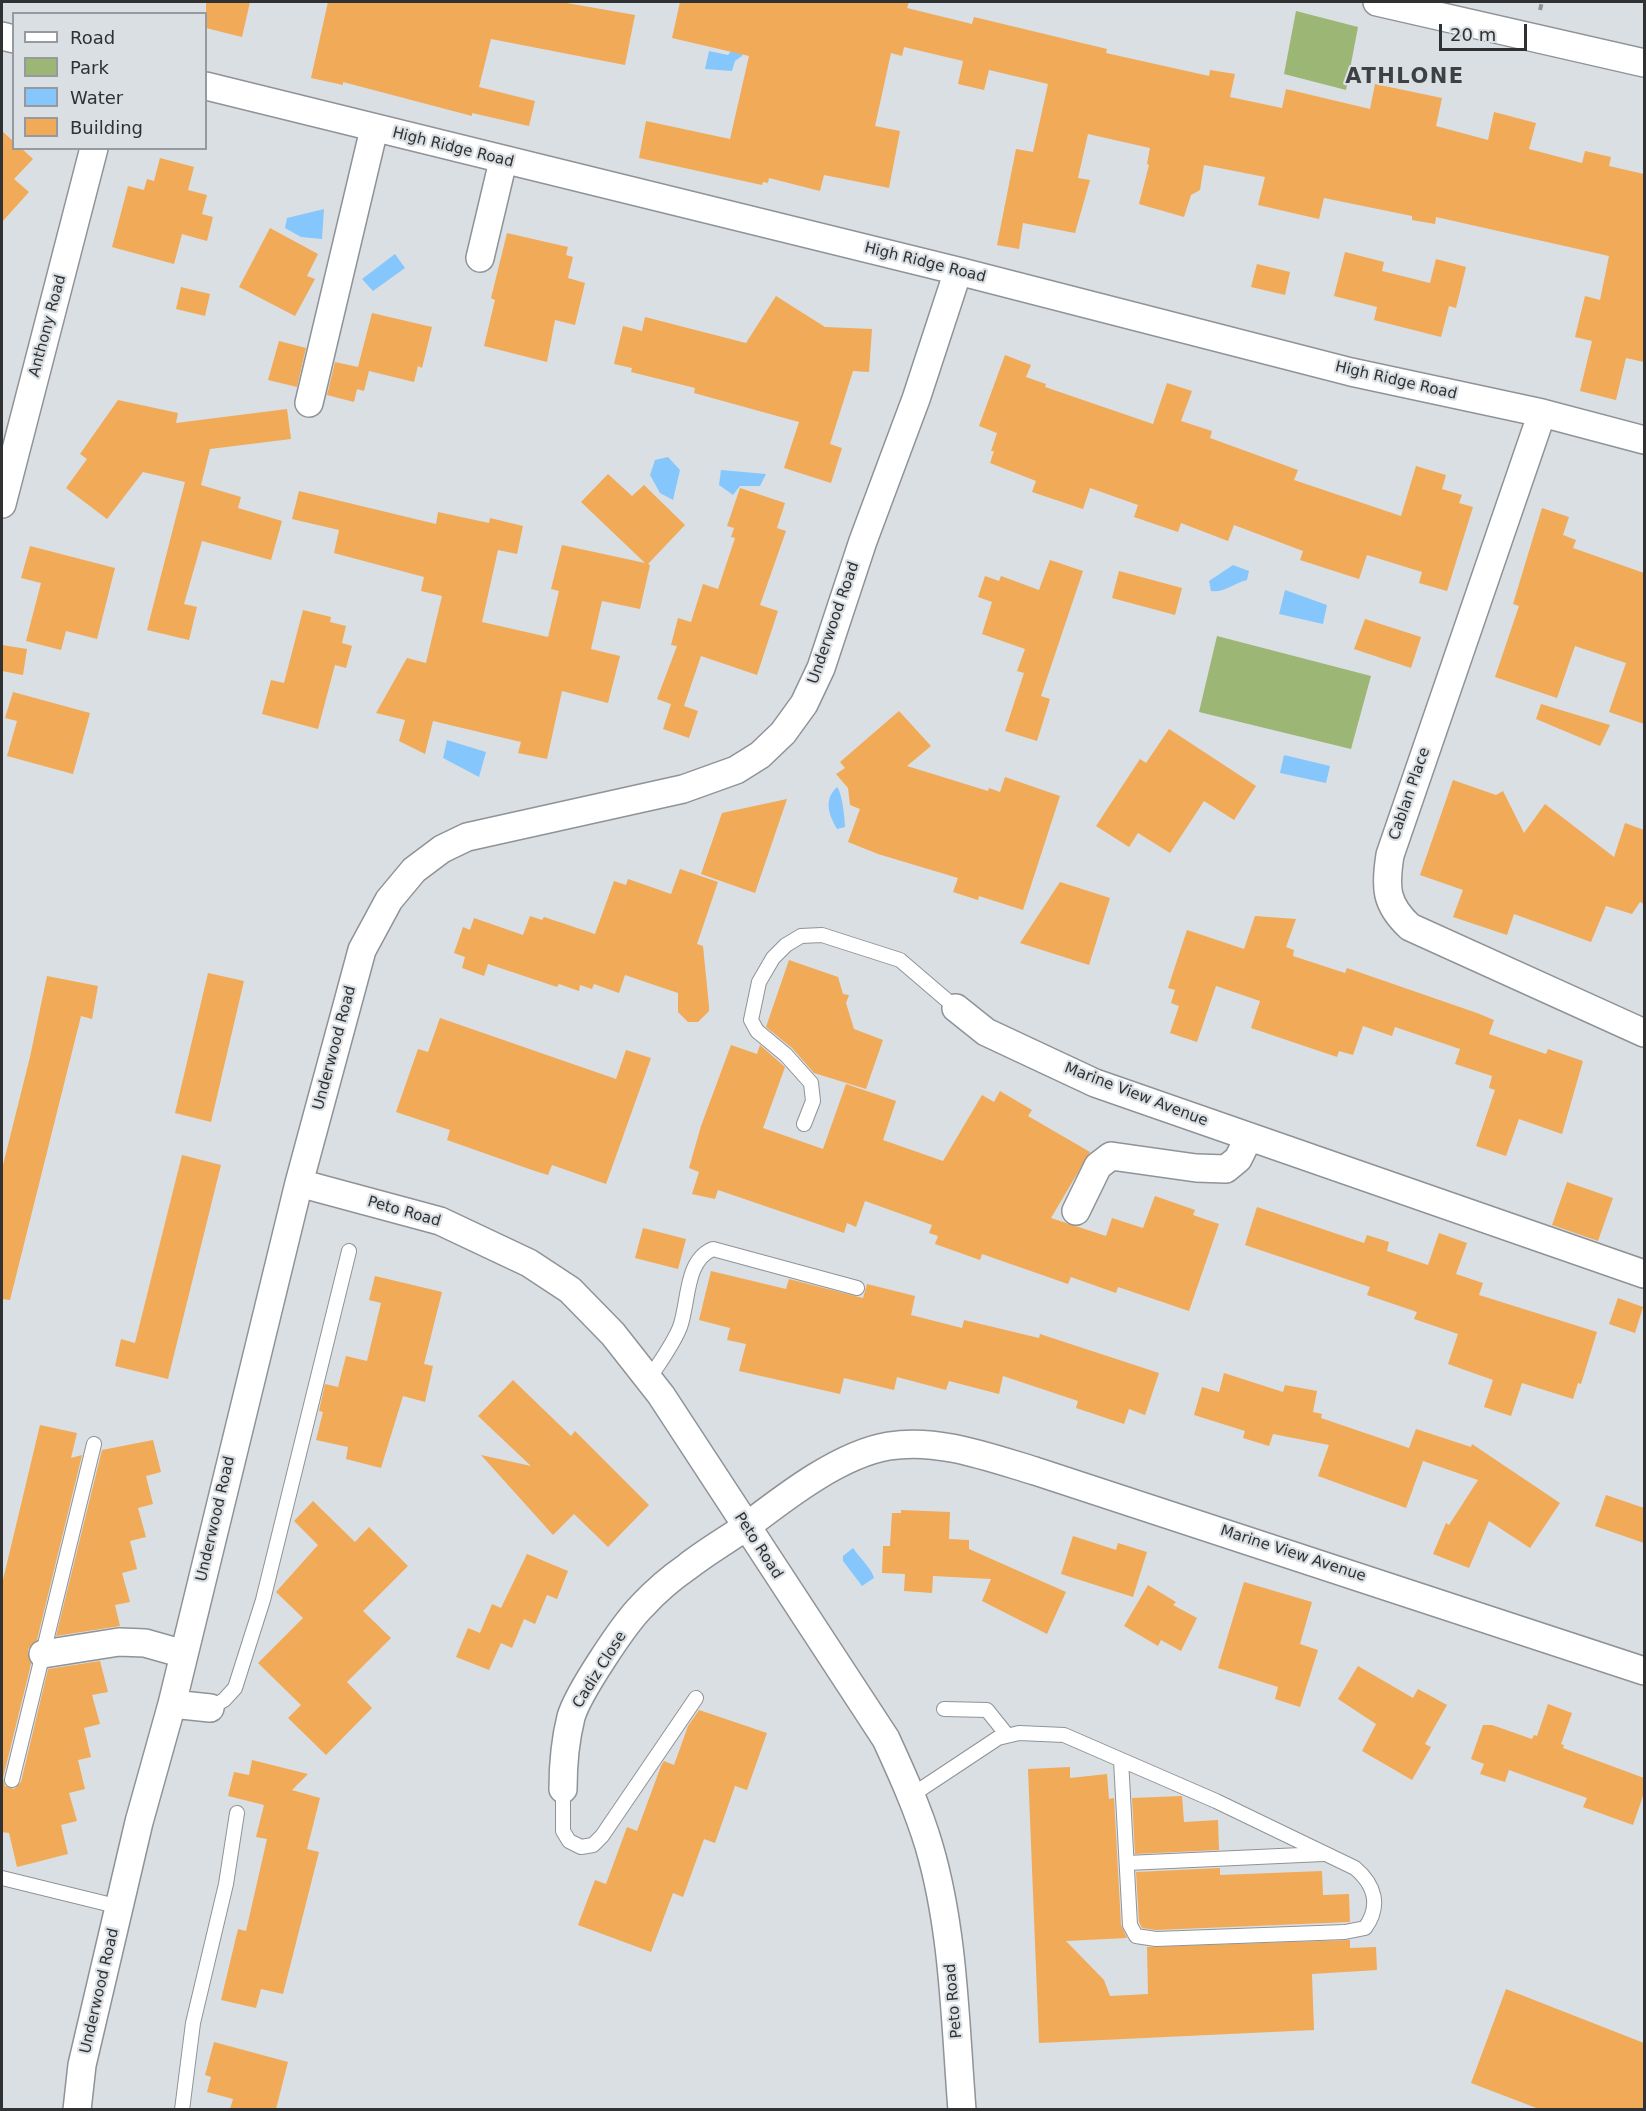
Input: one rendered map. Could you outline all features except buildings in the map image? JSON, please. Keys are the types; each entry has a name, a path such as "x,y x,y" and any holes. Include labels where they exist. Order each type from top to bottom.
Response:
{"street":[{"path":"1377,2 1644,63"},
{"name":"High Ridge Road","path":"207,86 503,161 958,271 1351,372 1542,413 1644,440"},
{"path":"309,403 374,129"},
{"name":"Anthony Road","path":"2,504 93,150"},
{"path":"480,258 503,161"},
{"name":"Underwood Road","path":"77,2109 82,2065 139,1822 172,1704 299,1183 362,950 389,900 414,870 442,849 467,837 683,789 736,770 760,755 783,733 804,704 821,668 863,541 916,399 958,271"},
{"name":"Cablan Place","path":"1542,413 1390,855 1387,873 1389,894 1394,912 1410,927 1644,1033"},
{"name":"Marine View Avenue","path":"956,1008 986,1032 1095,1083 1644,1274"},
{"path":"1076,1211 1098,1166 1111,1156 1196,1168 1226,1169 1238,1159 1248,1137"},
{"name":"Peto Road","path":"299,1183 440,1221 529,1263 570,1290 613,1334 649,1379 886,1740 912,1795 929,1848 950,1949 963,2109"},
{"name":"Marine View Avenue","path":"746,1527 788,1493 840,1464 885,1446 915,1443 944,1447 1035,1471 1644,1671"},
{"name":"Cadiz Close","path":"563,1789 564,1754 572,1714 586,1686 641,1606 686,1567 746,1527"},
{"path":"43,1654 119,1642 145,1643 184,1654"},
{"path":"172,1704 210,1708"}],"lane":[{"name":"Marine View Avenue","path":"804,1124 813,1101 811,1083 786,1055 757,1031 751,1020 759,982 773,958 786,945 801,936 822,935 900,960 956,1008"},
{"path":"649,1379 680,1327 693,1272 706,1251 713,1249 857,1288"},
{"path":"210,1708 224,1700 235,1688 259,1611 349,1251"},
{"path":"12,1780 94,1444"},
{"name":"Cadiz Close","path":"563,1789 563,1831 566,1837 581,1847 593,1845 615,1820 696,1698"},
{"path":"944,1709 987,1710 1007,1735"},
{"path":"912,1795 975,1751 1007,1735 1036,1733 1064,1735 1121,1760 1355,1868 1371,1886 1374,1911 1365,1928 1345,1932 1145,1939 1136,1936 1130,1925 1121,1760"},
{"path":"182,2109 193,2024 225,1884 237,1814"},
{"path":"1127,1863 1325,1854"},
{"path":"2,1878 120,1908"}],"green space":[{"path":"1296,11 1358,27 1346,90 1284,74"},
{"path":"1217,636 1371,676 1351,749 1199,712"}],"water":[{"path":"733,48 743,50 742,56 735,61 732,71 705,69 709,51 728,55"},
{"path":"324,209 322,239 301,237 285,228 287,218"},
{"path":"395,254 405,268 373,291 362,279"},
{"path":"668,457 680,470 673,500 660,493 650,475 655,460"},
{"path":"721,470 766,474 760,486 740,486 733,495 719,485"},
{"path":"1233,565 1249,571 1247,580 1220,591 1211,591 1209,581"},
{"path":"1285,590 1327,605 1323,624 1279,614"},
{"path":"447,740 486,752 479,777 443,758"},
{"path":"1284,755 1330,766 1326,783 1280,773"},
{"path":"837,787 842,800 845,827 837,829 830,813 829,802"},
{"path":"853,1548 874,1578 862,1586 843,1561 843,1556"}],"district":[{"name":"ATHLONE","path":"1405,78"}]}
